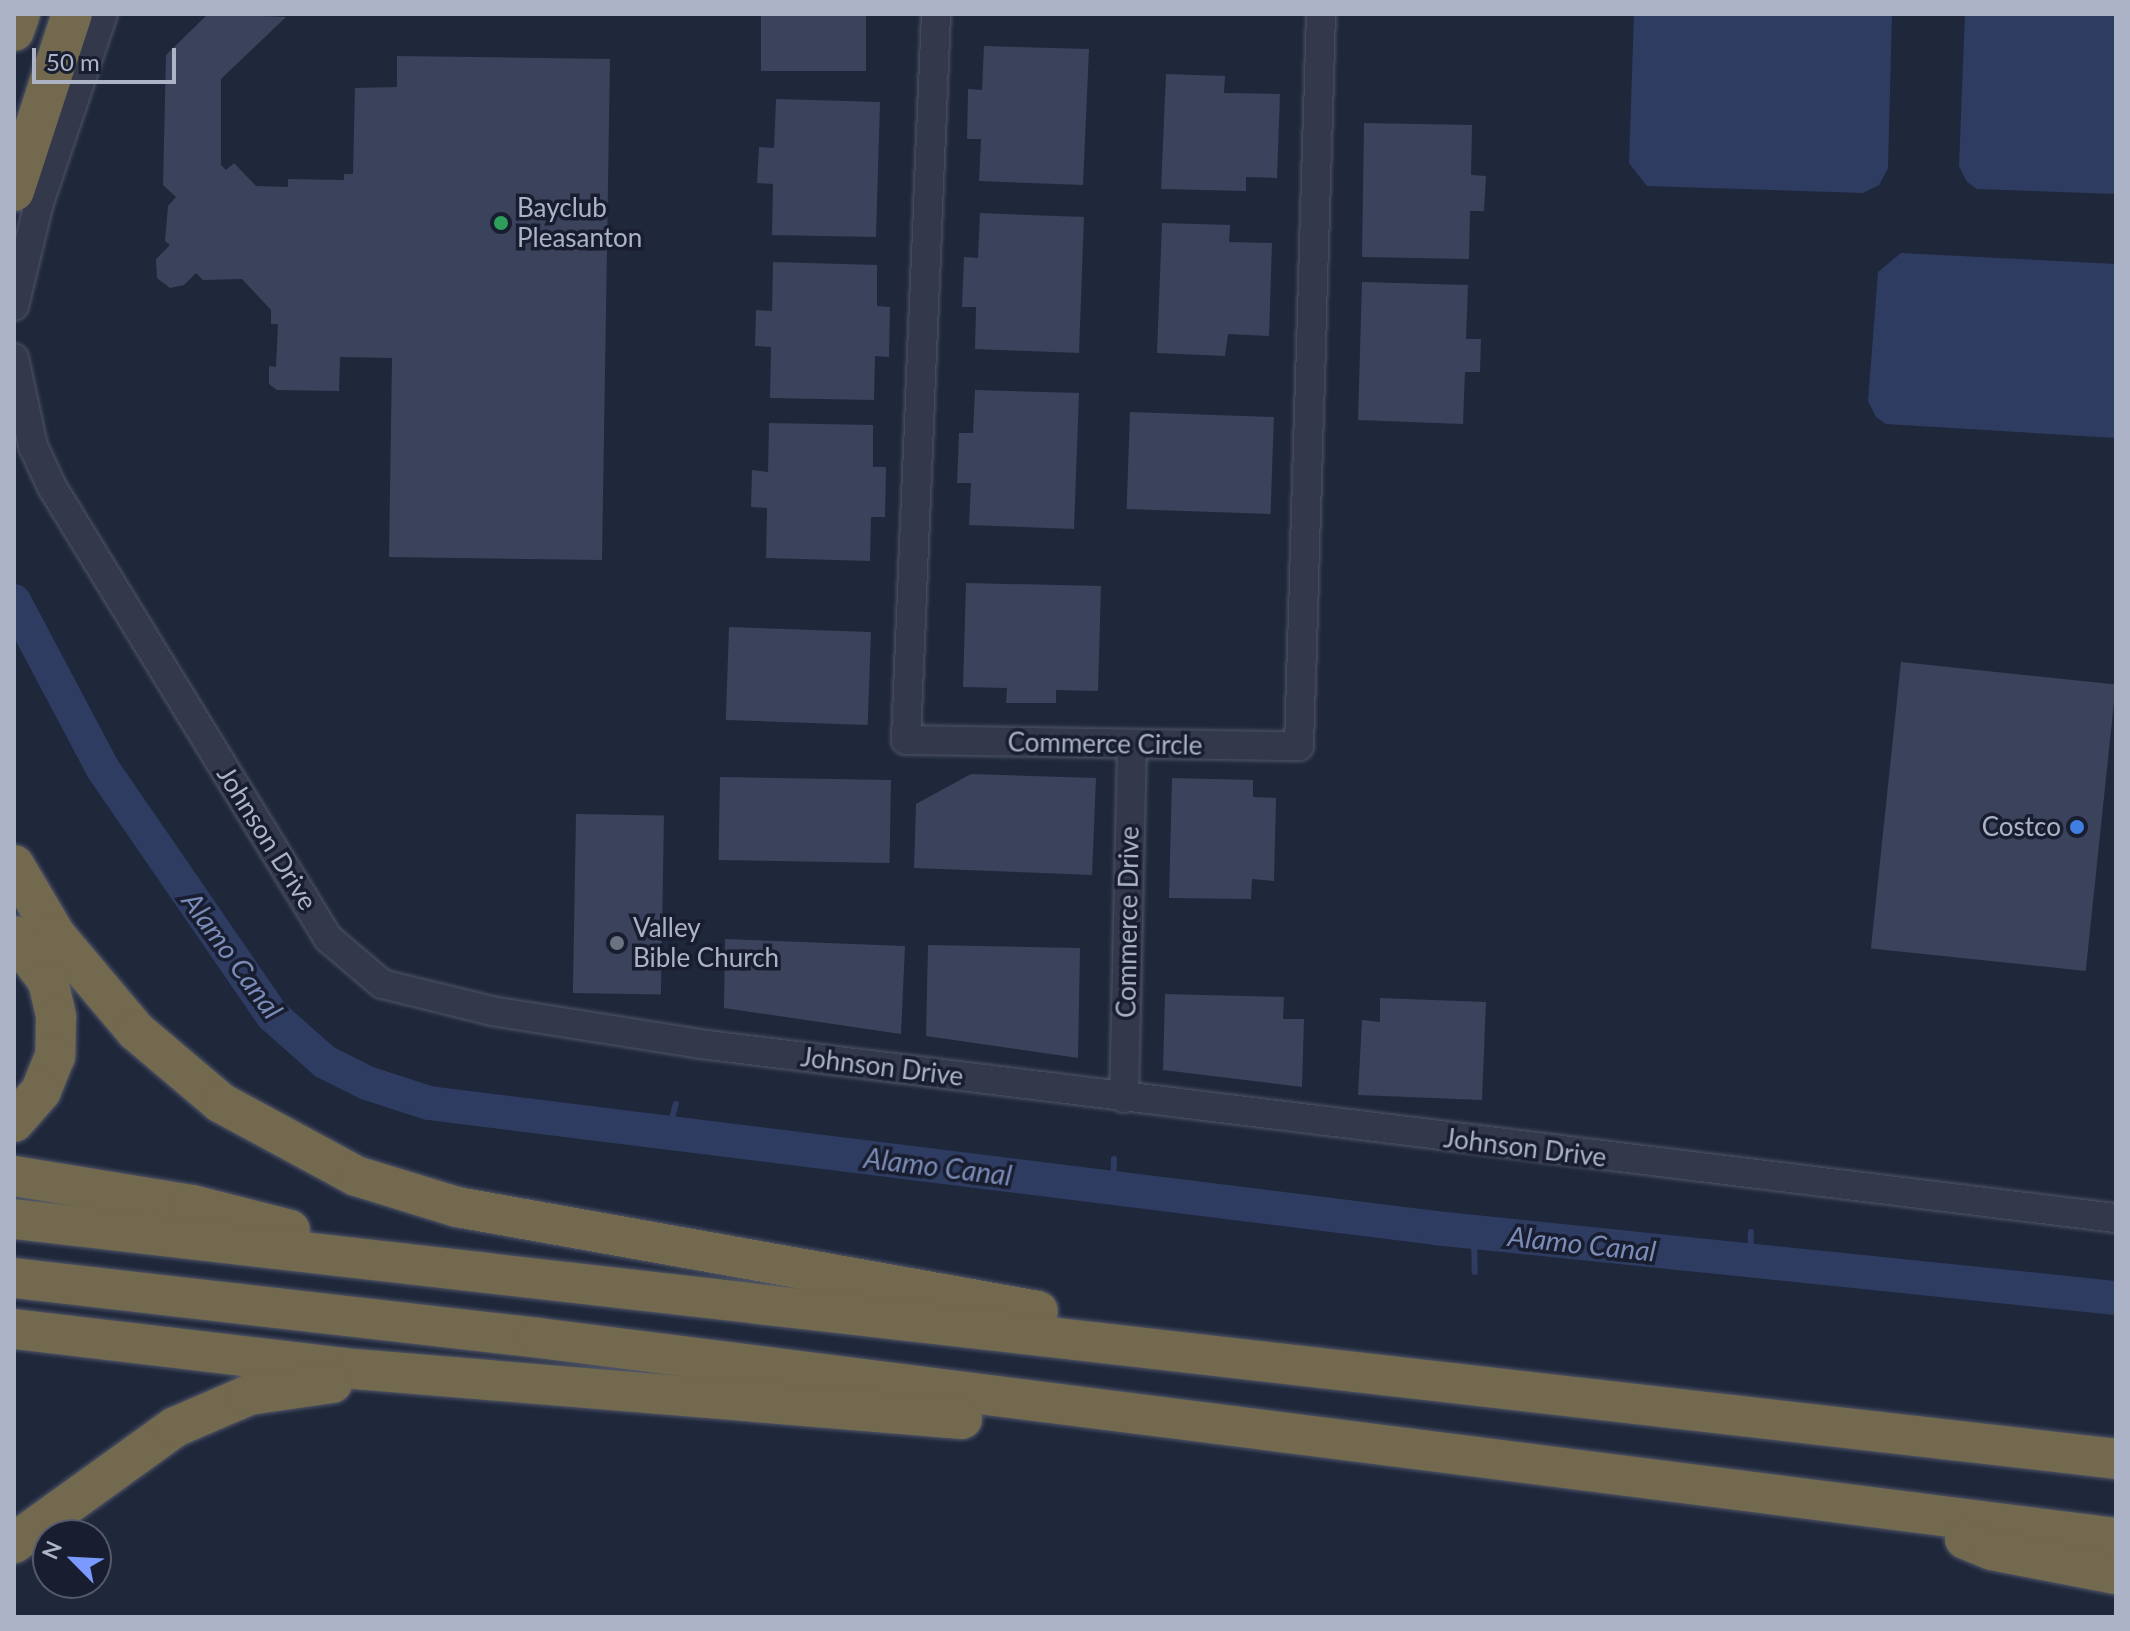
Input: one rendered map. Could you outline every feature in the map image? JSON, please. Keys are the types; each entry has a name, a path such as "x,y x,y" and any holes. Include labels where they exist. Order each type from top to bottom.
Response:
{"highway":[{"path":"14,31 20,14"},
{"path":"14,148 57,14"},
{"path":"14,191 72,14"},
{"path":"14,865 56,936 136,1031 221,1103 356,1176 457,1207 1158,1332 1175,1351"},
{"path":"14,936 48,981 56,1017 55,1056 41,1091 14,1122"},
{"path":"14,1176 192,1205 328,1240 346,1256"},
{"path":"14,1219 2116,1459"},
{"path":"14,1278 539,1338 1910,1515 2116,1538"},
{"path":"14,1329 233,1356 539,1385 1009,1422 1041,1403"},
{"path":"14,1543 175,1427 249,1395 354,1382 539,1385"},
{"path":"1910,1515 1992,1550 2116,1574"}],"street":[{"path":"14,306 39,203 103,14"},
{"name":"Commerce Circle","path":"936,14 906,740 1132,746 1299,746 1321,14"},
{"name":"Johnson Drive","path":"14,358 33,446 52,487 328,938 382,984 492,1011 674,1041 2116,1218"},
{"name":"Commerce Drive","path":"1124,1098 1132,746"}],"water":[{"path":"1634,14 1892,14 1888,168 1879,185 1863,193 1647,186 1629,163"},
{"path":"1965,14 2116,14 2116,194 1977,189 1967,182 1959,166"},
{"path":"1901,253 2116,264 2116,438 1886,424 1876,417 1868,401 1878,272"}],"building":[{"name":"Bayclub Pleasanton","path":"208,14 286,17 221,79 221,165 226,170 234,163 256,186 288,187 288,179 344,180 344,174 353,174 355,88 397,87 397,56 610,59 602,560 389,557 392,358 340,357 339,391 277,390 269,384 269,366 276,367 278,324 271,324 271,310 242,279 203,280 196,273 184,285 170,288 157,278 156,259 170,245 165,241 168,206 176,197 163,185 166,55"},
{"path":"761,14 866,14 866,71 761,71"},
{"path":"984,46 1089,49 1083,185 979,181 981,139 967,139 968,89 982,90"},
{"path":"1166,74 1225,76 1224,93 1280,94 1277,178 1246,177 1246,191 1161,189"},
{"path":"776,99 880,102 876,237 772,235 773,184 757,183 759,147 774,148"},
{"path":"1364,123 1472,125 1471,175 1486,176 1484,211 1470,211 1469,259 1362,257"},
{"path":"980,213 1084,217 1079,353 975,349 976,307 962,307 964,257 978,258"},
{"path":"1162,223 1230,225 1229,242 1272,243 1269,336 1228,334 1225,356 1157,353"},
{"path":"773,262 877,265 877,306 890,307 889,357 875,356 874,400 770,398 771,347 755,346 756,310 772,311"},
{"path":"1362,282 1468,285 1466,339 1481,339 1480,372 1465,372 1463,424 1358,420"},
{"path":"975,390 1079,393 1074,529 969,525 971,483 957,483 959,433 973,433"},
{"path":"1130,412 1274,417 1271,514 1127,509"},
{"path":"769,423 873,425 873,467 886,467 885,517 871,517 870,561 766,558 767,508 751,507 752,470 768,472"},
{"path":"966,583 1101,586 1098,691 1056,690 1056,703 1006,703 1007,688 963,687"},
{"path":"729,627 871,632 868,725 726,720"},
{"path":"1901,662 2116,685 2086,971 1871,948"},
{"path":"971,774 1096,778 1092,875 914,868 916,804"},
{"path":"720,777 891,780 890,863 719,860"},
{"path":"1172,778 1253,780 1253,797 1276,798 1274,881 1252,879 1251,899 1169,898"},
{"name":"Valley Bible Church","path":"576,814 664,816 661,995 573,993"},
{"path":"725,939 905,946 901,1034 724,1008"},
{"path":"928,945 1080,948 1078,1058 926,1036"},
{"path":"1165,994 1284,997 1283,1019 1304,1019 1302,1087 1163,1070"},
{"path":"1380,998 1486,1002 1482,1100 1358,1095 1362,1020 1380,1022"}],"waterway":[{"name":"Alamo Canal","path":"14,601 103,769 273,1016 325,1062 367,1083 429,1103 1435,1228 2116,1298"},
{"path":"668,1133 676,1104"},
{"path":"1113,1188 1114,1159"},
{"path":"1750,1260 1751,1232"},
{"path":"1474,1233 1475,1272"}],"place":[{"name":"Bayclub Pleasanton","path":"501,223"},
{"name":"Costco","path":"2077,827"},
{"name":"Valley Bible Church","path":"617,943"}]}
